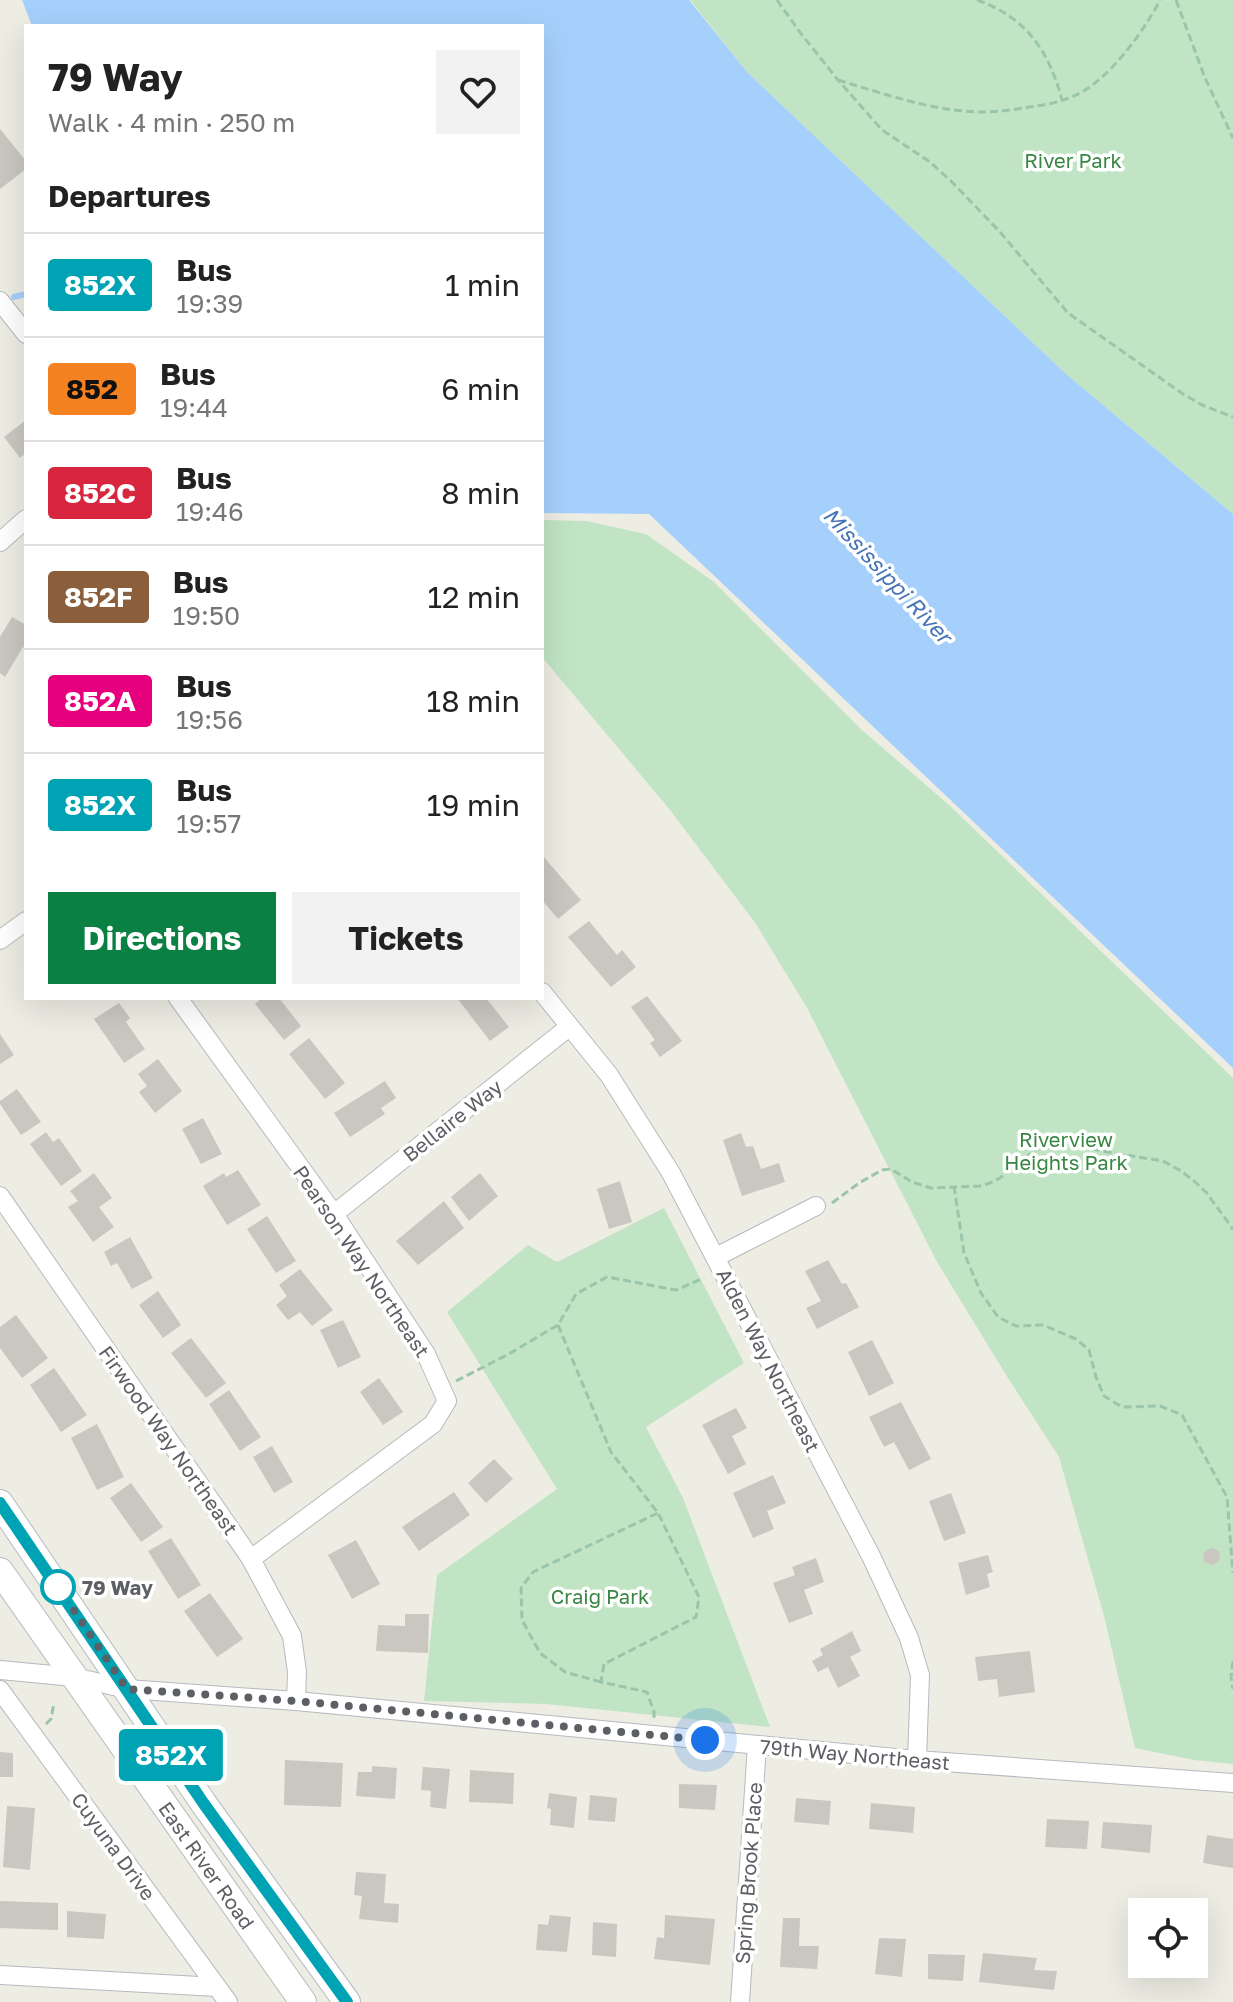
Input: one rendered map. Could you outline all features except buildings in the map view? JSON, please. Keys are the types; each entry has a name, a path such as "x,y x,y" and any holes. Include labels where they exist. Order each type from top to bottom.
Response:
{"main road":[{"name":"East River Road","path":"0,1503 204,1804 347,2002"},
{"name":"East River Road","path":"0,1571 303,2002"}],"street":[{"path":"0,301 24,331"},
{"path":"0,542 24,521"},
{"path":"0,940 24,922"},
{"name":"Alden Way Northeast","path":"544,995 609,1075 671,1173 871,1556 909,1638 920,1675 917,1760"},
{"name":"Pearson Way Northeast","path":"179,1000 334,1214 426,1354 442,1388"},
{"name":"Bellaire Way","path":"334,1214 569,1027"},
{"name":"Firwood Way Northeast","path":"0,1196 251,1559 292,1636 297,1672 296,1701"},
{"path":"719,1264 816,1206"},
{"path":"251,1559 433,1424 447,1401 442,1388"},
{"name":"79th Way Northeast","path":"0,1670 74,1677 127,1689 296,1701 917,1760 1233,1783"},
{"name":"Cuyuna Drive","path":"0,1690 223,1994"},
{"name":"Spring Brook Place","path":"740,2002 757,1745"},
{"path":"0,1975 223,1994"}],"path":[{"path":"777,0 838,80 882,130 930,162 952,182 1000,232 1068,313 1183,394 1216,412 1233,417"},
{"path":"977,0 1011,16 1027,30 1049,62 1062,100"},
{"path":"838,80 960,111 1003,111 1047,104 1077,95 1099,80 1137,37 1160,0"},
{"path":"1176,0 1205,78 1233,138"},
{"path":"816,1206 834,1203 882,1170 891,1169 912,1182 931,1188 980,1186 1000,1178 1035,1150 1068,1142 1163,1161 1181,1171 1206,1192 1233,1229"},
{"path":"954,1186 964,1253 981,1293 998,1317 1016,1326 1043,1325 1076,1339 1089,1350 1104,1396 1122,1407 1160,1406 1182,1415 1227,1497 1233,1573"},
{"path":"442,1388 558,1325 576,1294 607,1277 676,1290 719,1264"},
{"path":"558,1325 611,1452 658,1513 699,1597 696,1617 604,1664 601,1682"},
{"path":"653,1735 654,1712 647,1692 565,1672 540,1653 522,1620 521,1588 533,1572 658,1513"},
{"path":"1233,1661 1233,1689"}],"green space":[{"name":"River Park","path":"690,0 1233,0 1233,514 1065,373 748,73"},
{"name":"Riverview Heights Park","path":"544,520 586,521 646,534 714,582 862,730 948,804 1233,1078 1233,1764 1135,1748 1104,1616 1059,1457 937,1262 807,1008 756,924 670,810 544,659"},
{"name":"Craig Park","path":"664,1208 744,1363 646,1427 683,1498 770,1727 546,1704 424,1701 437,1575 557,1489 447,1312 528,1245 557,1262"}],"water":[{"name":"Mississippi River","path":"22,0 689,0 748,73 1065,373 1233,514 1233,1068 649,514 544,513 544,24 31,24"}],"waterway":[{"path":"14,297 24,294"}],"bus line":[{"name":"852X","path":"0,1503 204,1804 347,2002"}],"place":[{"name":"79 Way","path":"58,1587"}],"route":[{"path":"58,1587 127,1689 296,1701 705,1740"}]}
